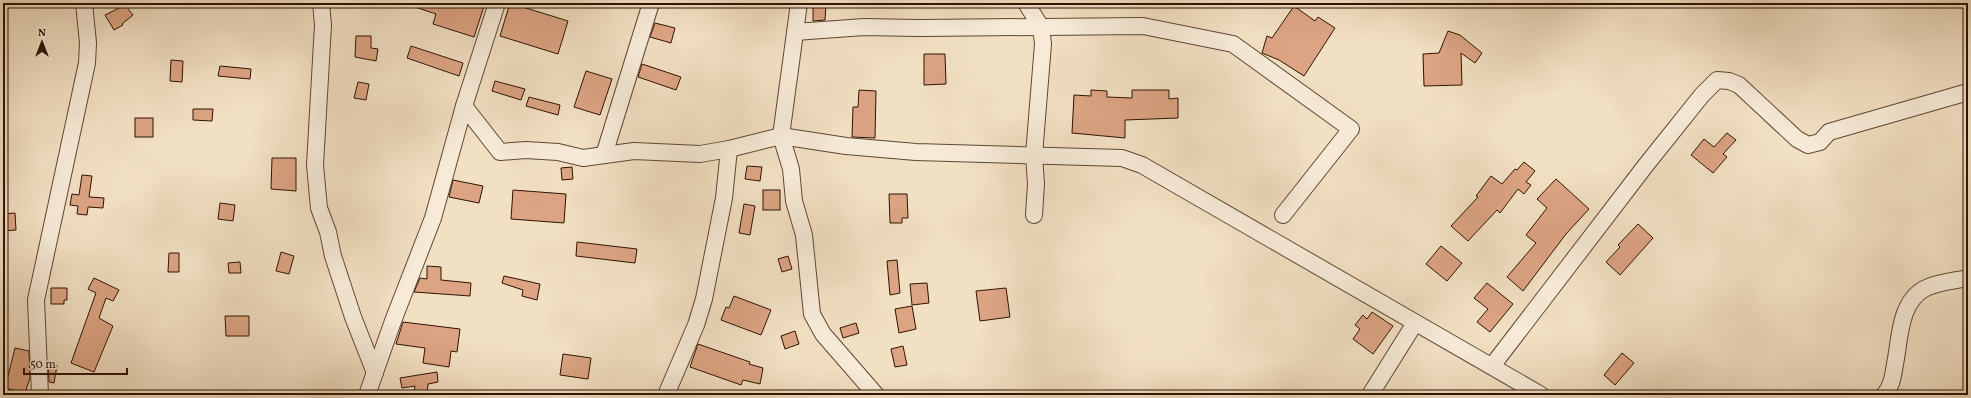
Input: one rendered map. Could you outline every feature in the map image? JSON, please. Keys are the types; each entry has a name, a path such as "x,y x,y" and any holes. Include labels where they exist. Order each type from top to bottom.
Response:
{"street":[{"path":"40,395 36,300 87,63 88,43 84,3"},
{"path":"321,3 323,25 315,165 318,208 328,232 333,256 353,317 375,374"},
{"path":"368,394 393,321 433,218 464,106 497,3"},
{"path":"604,156 651,3"},
{"path":"799,3 781,136 791,169 794,201 804,235 812,314 823,334 876,395"},
{"path":"1026,3 1041,27 1043,44 1034,155 1036,184 1034,215"},
{"path":"795,32 864,27 1143,26 1233,44 1351,129 1283,215"},
{"path":"1492,366 1646,165 1702,95 1717,80 1739,85 1797,139 1808,145 1820,142 1829,132 1968,92"},
{"path":"464,106 500,152 526,150 558,152 583,158 634,151 700,154 729,149 781,136 846,146 916,152 1106,157 1133,161 1541,395"},
{"path":"666,395 696,325 704,299 724,198 729,149"},
{"path":"1884,395 1893,379 1903,322 1909,303 1915,295 1924,289 1940,283 1968,278"},
{"path":"1370,395 1415,323"}],"building":[{"path":"409,3 485,3 474,37 433,24 436,14 409,5"},
{"path":"510,3 568,21 558,54 500,36"},
{"path":"813,3 826,3 825,20 813,21"},
{"path":"125,5 133,15 122,24 123,25 114,30 105,15"},
{"path":"1294,6 1315,21 1318,17 1335,28 1304,76 1279,60 1262,53 1267,36 1272,38"},
{"path":"655,23 675,28 671,43 650,37"},
{"path":"1448,31 1460,35 1482,53 1475,63 1461,53 1462,85 1424,86 1423,54 1439,53"},
{"path":"356,36 371,36 371,48 378,49 376,61 355,57"},
{"path":"411,46 463,63 459,76 407,58"},
{"path":"924,54 945,54 946,84 924,85"},
{"path":"171,60 183,61 182,82 170,81"},
{"path":"642,64 681,77 676,90 638,77"},
{"path":"220,66 251,69 250,79 218,76"},
{"path":"586,71 612,79 600,115 574,107"},
{"path":"495,81 525,89 521,100 492,91"},
{"path":"358,82 369,84 366,100 354,98"},
{"path":"859,90 876,91 875,138 852,137 853,107 858,107"},
{"path":"1091,90 1107,91 1107,97 1132,98 1132,90 1169,90 1169,99 1178,98 1178,118 1125,120 1125,138 1072,133 1074,95 1091,96"},
{"path":"529,97 560,105 558,115 526,106"},
{"path":"193,109 213,109 212,121 193,120"},
{"path":"135,118 153,118 153,137 135,137"},
{"path":"1727,133 1736,140 1723,154 1727,157 1713,173 1691,155 1704,139 1714,147"},
{"path":"272,158 296,158 296,191 271,189"},
{"path":"1524,162 1535,171 1526,182 1531,185 1524,194 1518,189 1500,213 1497,210 1468,241 1451,226 1478,197 1476,196 1491,176 1502,184 1515,169 1517,170"},
{"path":"747,166 762,167 760,181 745,179"},
{"path":"572,167 573,179 562,180 561,168"},
{"path":"82,175 92,176 89,197 104,198 103,208 88,207 87,215 77,214 78,206 70,205 72,194 79,195"},
{"path":"1556,179 1589,209 1566,234 1523,291 1507,277 1536,243 1526,235 1547,208 1537,199"},
{"path":"453,180 483,186 479,203 449,197"},
{"path":"513,190 566,194 564,223 511,219"},
{"path":"763,190 780,190 780,210 763,210"},
{"path":"889,194 907,194 908,218 902,218 902,223 890,223"},
{"path":"220,203 235,205 233,221 218,219"},
{"path":"744,204 755,206 750,235 739,233"},
{"path":"15,213 16,230 3,231 3,214"},
{"path":"1638,224 1653,238 1620,275 1606,262 1620,247 1618,245"},
{"path":"577,242 637,249 635,263 576,256"},
{"path":"1441,246 1462,263 1447,281 1426,264"},
{"path":"281,252 294,256 289,274 276,271"},
{"path":"169,253 179,253 179,272 168,272"},
{"path":"788,256 792,269 782,272 778,259"},
{"path":"897,260 900,293 890,295 887,261"},
{"path":"240,262 241,273 229,273 228,263"},
{"path":"427,266 441,267 441,280 471,283 470,296 414,292 420,278 427,279"},
{"path":"504,276 540,284 537,300 522,296 523,290 502,283"},
{"path":"94,278 119,290 113,301 106,298 99,318 113,326 94,372 71,363 96,293 88,289"},
{"path":"927,283 929,303 912,305 910,284"},
{"path":"1487,283 1513,304 1490,332 1477,322 1488,309 1474,298"},
{"path":"51,288 67,288 67,300 64,300 64,304 51,304"},
{"path":"1006,288 1010,317 980,321 976,291"},
{"path":"734,296 771,310 761,335 721,320 726,307 729,308"},
{"path":"912,306 916,329 899,333 895,309"},
{"path":"1372,312 1393,326 1373,354 1353,339 1360,329 1355,325 1363,315 1367,319"},
{"path":"225,316 249,316 249,336 226,336"},
{"path":"403,322 460,329 457,352 451,351 449,367 423,363 425,348 396,344"},
{"path":"856,323 859,333 843,338 840,328"},
{"path":"795,331 799,344 785,349 781,336"},
{"path":"698,344 763,368 760,384 743,380 741,385 690,367"},
{"path":"903,346 907,365 895,367 891,349"},
{"path":"15,348 29,351 30,378 25,393 5,388"},
{"path":"1622,353 1634,363 1615,385 1604,375"},
{"path":"563,354 591,358 588,379 560,375"},
{"path":"48,364 57,366 54,383 49,382"},
{"path":"437,372 438,382 428,384 427,394 414,392 415,386 402,388 400,378"}]}
